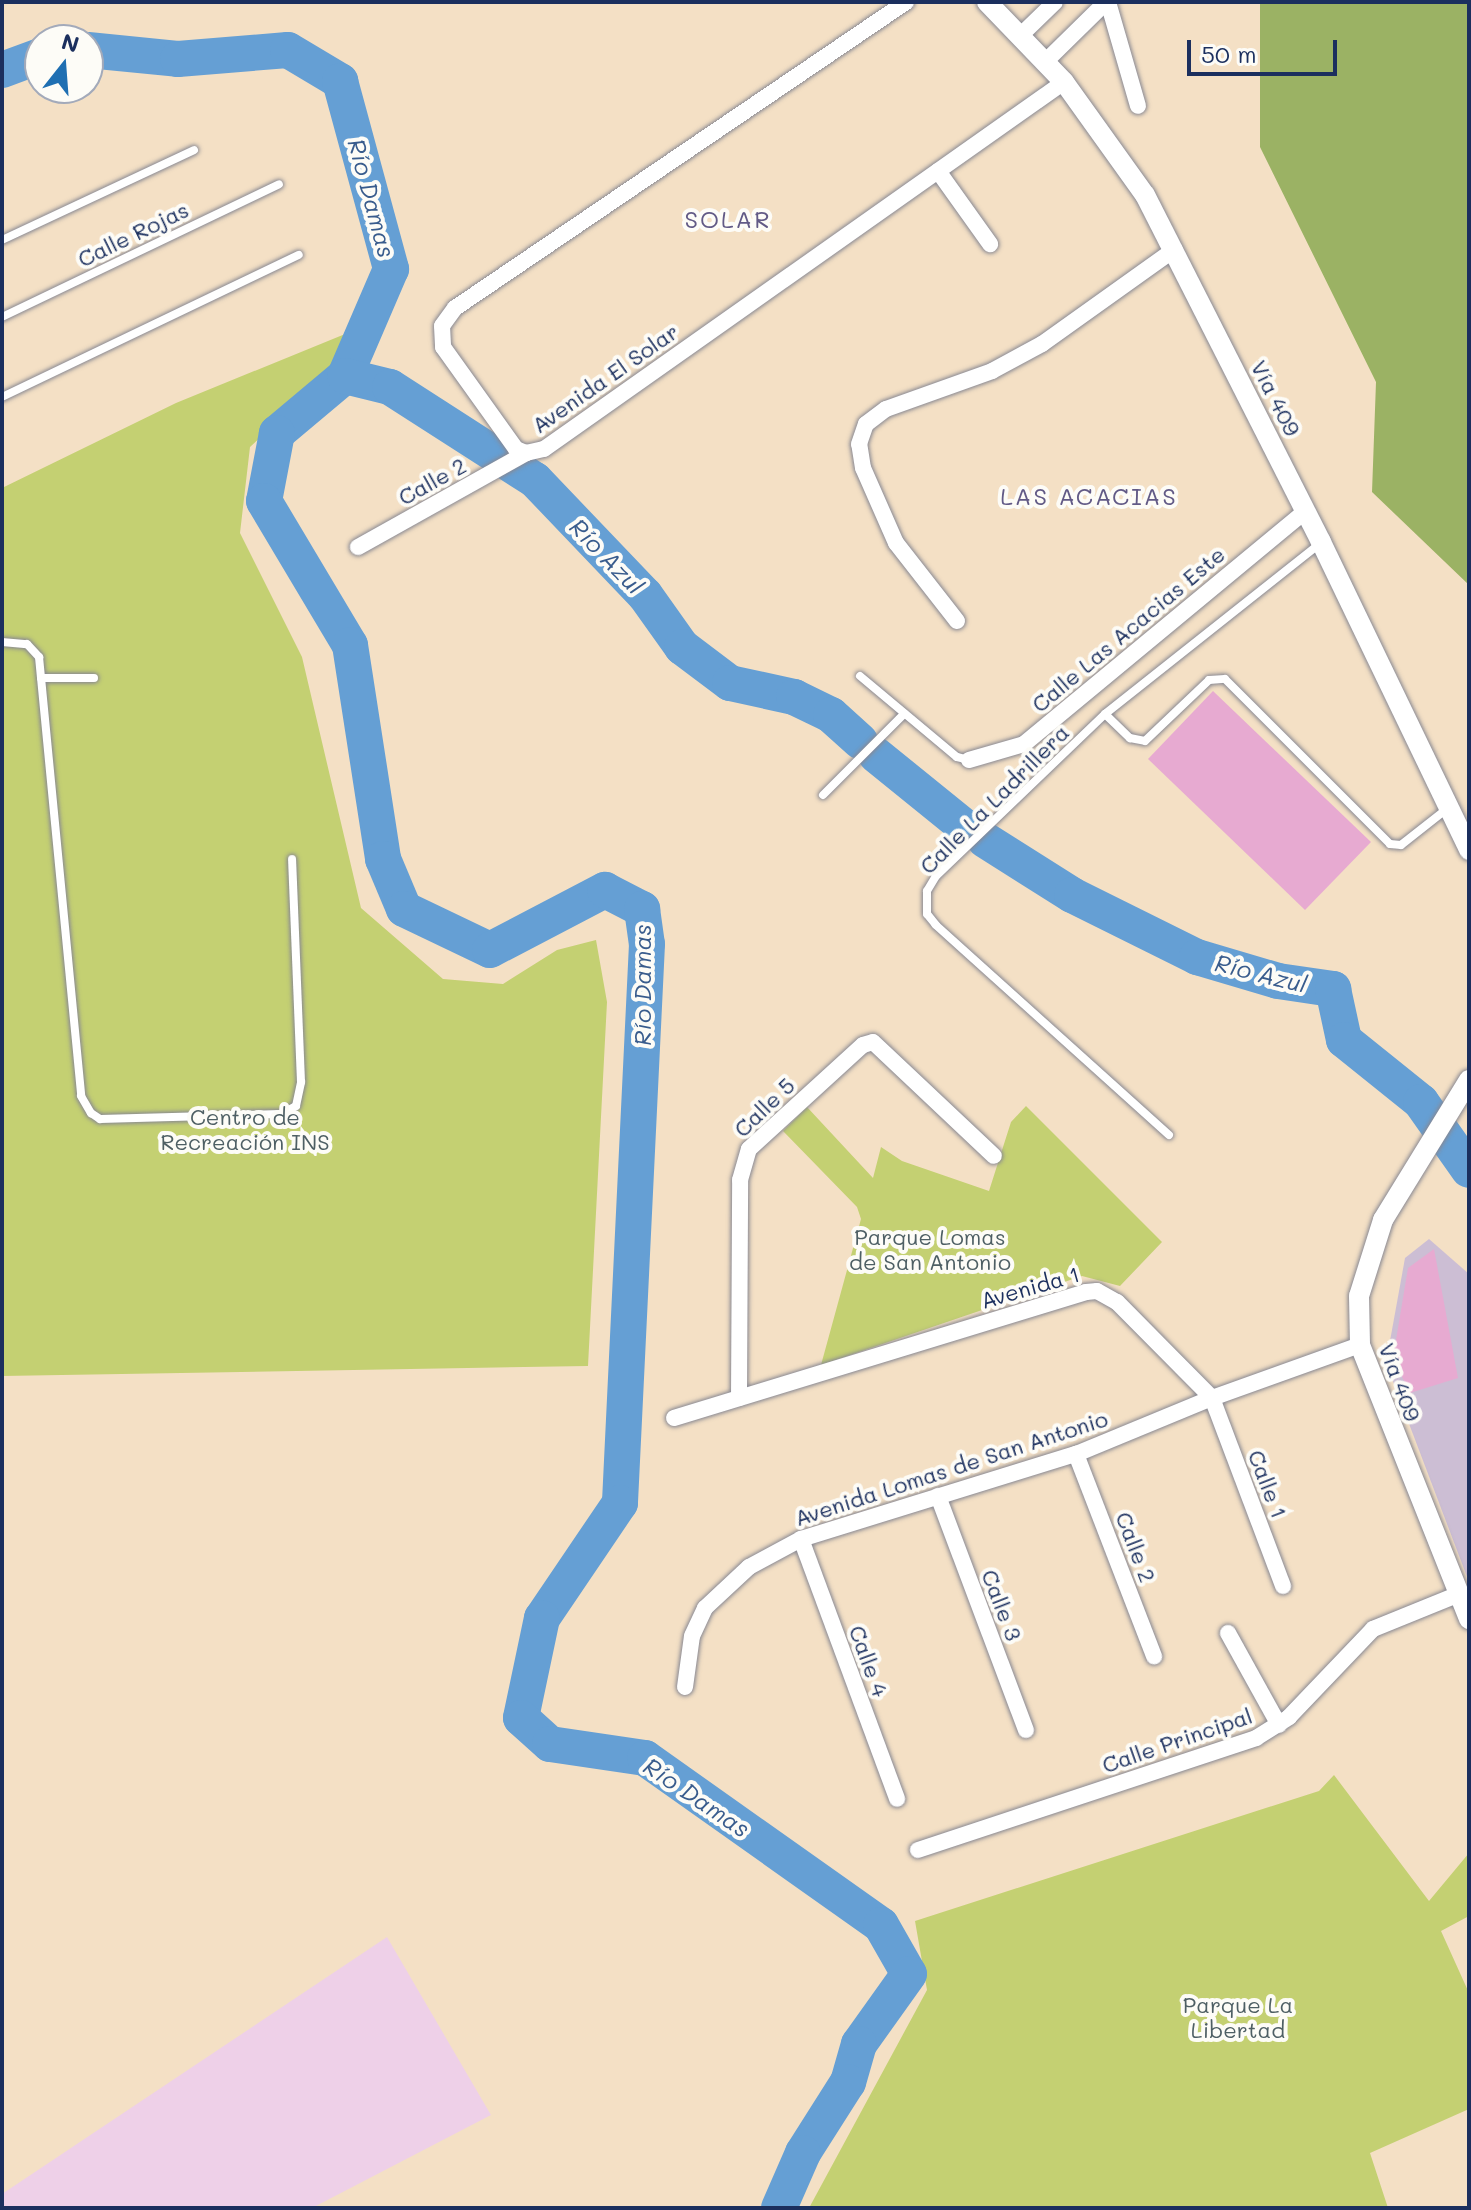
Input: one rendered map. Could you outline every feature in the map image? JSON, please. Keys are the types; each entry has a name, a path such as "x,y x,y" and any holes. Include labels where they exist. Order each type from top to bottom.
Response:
{"street":[{"name":"Avenida El Solar","path":"906,2 455,308 442,326 443,347 522,456 544,449 1064,82"},
{"name":"Vía 409","path":"987,2 1064,82 1145,195 1306,511 1451,805 1469,850"},
{"path":"1021,35 1055,2"},
{"path":"1045,62 1107,2 1138,106"},
{"path":"938,171 990,244"},
{"path":"957,621 896,543 863,468 859,444 866,424 886,409 992,371 1042,344 1175,249"},
{"name":"Calle 2","path":"358,547 522,456"},
{"name":"Calle Las Acacias Este","path":"969,760 1024,744 1306,511"},
{"name":"Calle 5","path":"739,1398 740,1180 749,1149 863,1045 873,1042 994,1156"},
{"name":"Vía 409","path":"1469,1080 1383,1220 1368,1256 1359,1296 1360,1345 1469,1619"},
{"name":"Avenida 1","path":"674,1418 1097,1291 1117,1302 1212,1398"},
{"path":"1212,1398 1360,1345"},
{"name":"Avenida Lomas de San Antonio","path":"685,1687 692,1636 705,1608 749,1567 801,1539 1076,1454 1212,1398"},
{"name":"Calle 1","path":"1212,1398 1283,1586"},
{"name":"Calle 2","path":"1076,1454 1154,1656"},
{"name":"Calle 3","path":"938,1496 1026,1730"},
{"name":"Calle 4","path":"801,1539 897,1799"},
{"name":"Calle Principal","path":"918,1850 1256,1738 1279,1725 1373,1629 1459,1594"},
{"path":"1228,1633 1279,1725"}],"lane":[{"path":"2,240 194,150"},
{"name":"Calle Rojas","path":"2,317 279,184"},
{"path":"2,397 299,255"},
{"name":"Calle La Ladrillera","path":"1169,1135 927,914 927,891 936,876 1105,714 1321,542"},
{"path":"2,642 35,651 41,678 81,1096 91,1113 100,1119 281,1114 296,1106 301,1082 292,859"},
{"path":"860,676 957,757 969,760"},
{"path":"1105,714 1130,738 1145,741 1216,677 1225,679 1390,844 1401,845 1451,805"},
{"path":"41,678 94,678"},
{"path":"823,795 904,714"}],"shaded area":[{"path":"1429,1239 1469,1274 1469,1582 1386,1363 1405,1258"},
{"path":"387,1937 491,2115 312,2208 2,2208 2,2194"}],"green space":[{"path":"1260,2 1469,2 1469,585 1372,492 1376,382 1260,147"},
{"name":"Centro de Recreación INS","path":"350,332 335,369 250,447 240,533 302,657 361,908 443,979 503,984 557,950 596,940 607,1002 588,1366 2,1376 2,488 176,403"},
{"name":"Parque Lomas de San Antonio","path":"1026,1106 1162,1242 1120,1286 1082,1276 821,1365 861,1219 857,1207 783,1131 807,1107 873,1178 881,1147 902,1161 989,1191 1011,1122"},
{"name":"Parque La Libertad","path":"1334,1775 1429,1901 1469,1853 1469,1916 1441,1931 1469,1993 1469,2109 1370,2153 1388,2208 809,2208 927,1990 915,1921 1319,1791"}],"building":[{"path":"1213,691 1371,842 1305,910 1148,759"},
{"path":"1434,1249 1458,1378 1410,1393 1393,1358 1408,1268"}],"waterway":[{"name":"Río Damas","path":"104,52 178,59 288,50 340,81 391,269 345,376 277,433 264,501 350,645 383,859 404,909 490,950 605,890 642,909 647,944 620,1503 542,1618 521,1718 550,1744 645,1758 881,1925 909,1974 859,2044 848,2082 803,2153 779,2208"},
{"name":"Río Damas","path":"2,70 24,62"},
{"name":"Río Azul","path":"345,376 390,387 535,480 645,595 682,647 730,683 794,697 831,715 860,741"},
{"name":"Río Azul","path":"876,755 966,828"},
{"name":"Río Azul","path":"985,840 1072,895 1197,957 1278,981 1333,989 1344,1040 1421,1102 1469,1170"}],"district":[{"name":"SOLAR","path":"728,219"},
{"name":"LAS ACACIAS","path":"1089,496"}]}
